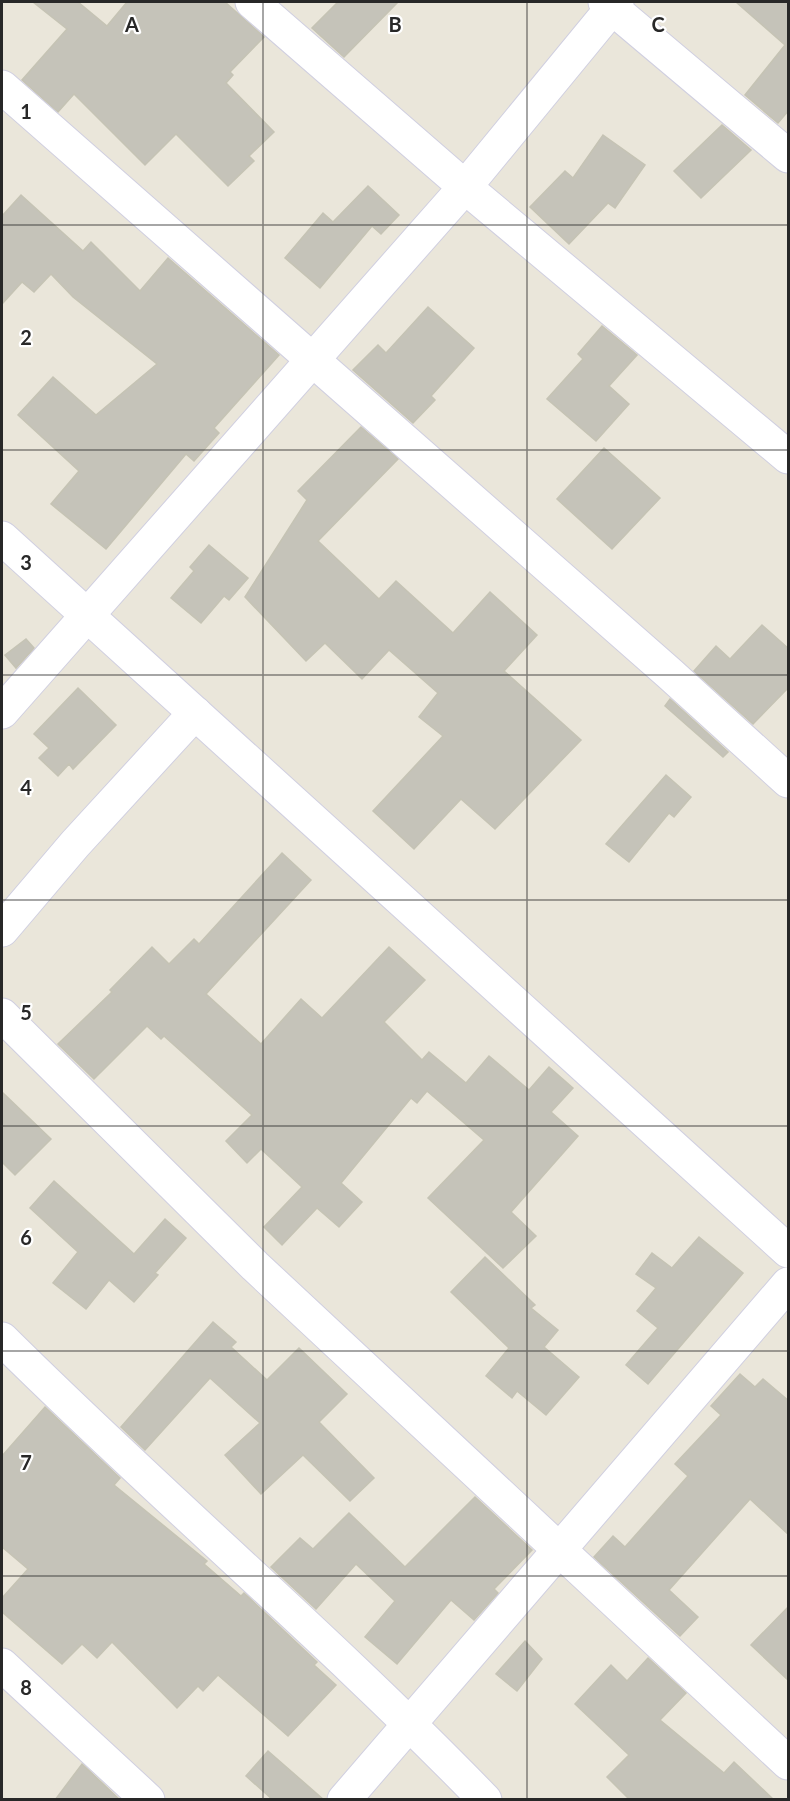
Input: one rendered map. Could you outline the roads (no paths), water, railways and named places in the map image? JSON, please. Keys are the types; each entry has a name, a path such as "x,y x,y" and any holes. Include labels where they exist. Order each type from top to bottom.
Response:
{"street":[{"path":"252,2 465,187 789,457"},
{"path":"2,712 465,187 611,4 789,156"},
{"path":"2,87 789,781"},
{"path":"2,538 789,1251"},
{"path":"2,930 75,844 195,713"},
{"path":"2,1015 255,1266 789,1763"},
{"path":"344,1800 789,1284"},
{"path":"2,1340 102,1438 410,1723 485,1800"},
{"path":"2,1665 148,1800"}]}
